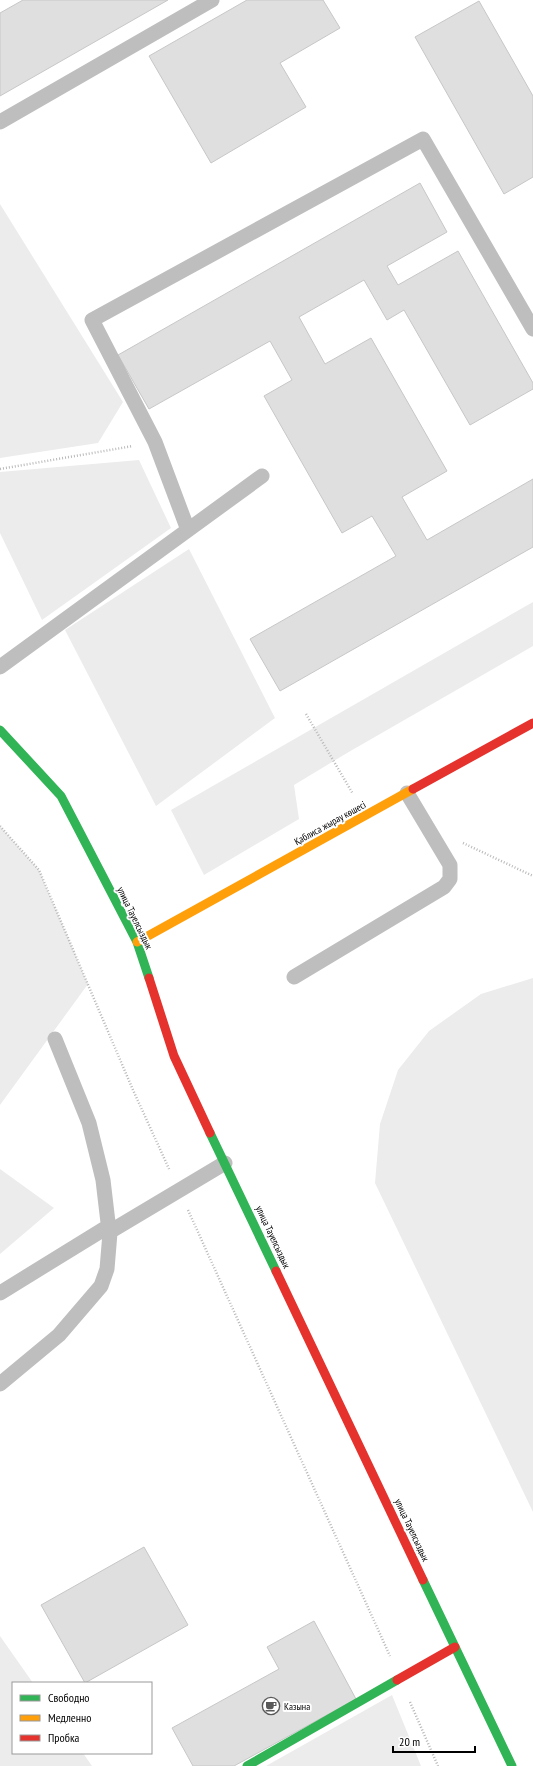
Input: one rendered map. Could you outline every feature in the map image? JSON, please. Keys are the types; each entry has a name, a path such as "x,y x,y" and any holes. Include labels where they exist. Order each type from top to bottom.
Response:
{"street":[{"name":"Қаблиса жырау көшесі","path":"137,942 533,723"},
{"name":"улица Тауелсыздык","path":"0,730 60,796 137,942 174,1056 512,1766"},
{"path":"247,1766 455,1647"}],"lane":[{"path":"0,122 212,0"},
{"path":"188,530 155,442 92,320 423,139 533,329"},
{"path":"0,667 262,476"},
{"path":"294,976 444,887 450,879 450,865 408,793"},
{"path":"0,1384 58,1335 101,1286 107,1269 110,1233 102,1180 89,1123 54,1039"},
{"path":"0,1293 104,1229 111,1231 225,1163"}],"path":[{"path":"0,469 155,442"},
{"path":"306,714 366,815"},
{"path":"0,826 39,870 133,1090 400,1678 438,1766"},
{"path":"462,842 533,876"}],"shaded area":[{"path":"0,204 123,402 98,443 0,458"},
{"path":"139,460 171,528 42,620 0,533 0,472"},
{"path":"189,549 275,718 156,806 65,630"},
{"path":"533,602 533,646 294,785 299,819 204,875 171,810"},
{"path":"0,826 39,870 88,984 0,1105"},
{"path":"533,978 533,1512 375,1183 380,1124 398,1070 429,1031 481,994"},
{"path":"0,1169 54,1208 0,1254"},
{"path":"0,1636 32,1682 12,1682 12,1754 84,1754 92,1766 0,1766"},
{"path":"392,1695 421,1766 266,1766"}],"building":[{"path":"23,0 168,0 0,96 0,13"},
{"path":"247,0 323,0 340,28 280,63 306,107 211,163 149,56"},
{"path":"479,1 533,96 533,177 504,194 415,37"},
{"path":"420,183 447,232 387,266 398,285 458,251 533,383 533,389 470,425 404,310 387,320 364,280 299,317 325,364 371,338 447,471 402,497 427,540 533,479 533,547 280,691 250,639 396,556 372,516 342,533 264,396 292,380 270,341 149,409 118,355"},
{"path":"144,1547 188,1625 84,1682 41,1605"},
{"path":"314,1621 356,1699 234,1766 193,1766 172,1728 279,1669 267,1647"}],"traffic: fast":[{"path":"0,730 61,796 137,942 149,978"},
{"path":"210,1133 276,1271"},
{"path":"423,1580 512,1766"},
{"path":"247,1766 397,1680"}],"traffic: slow":[{"path":"137,942 413,789"}],"traffic: jam":[{"path":"413,789 533,723"},
{"path":"149,978 174,1056 210,1133"},
{"path":"276,1271 423,1580"},
{"path":"397,1680 455,1647"}],"place":[{"name":"Казына","path":"271,1706"}]}
